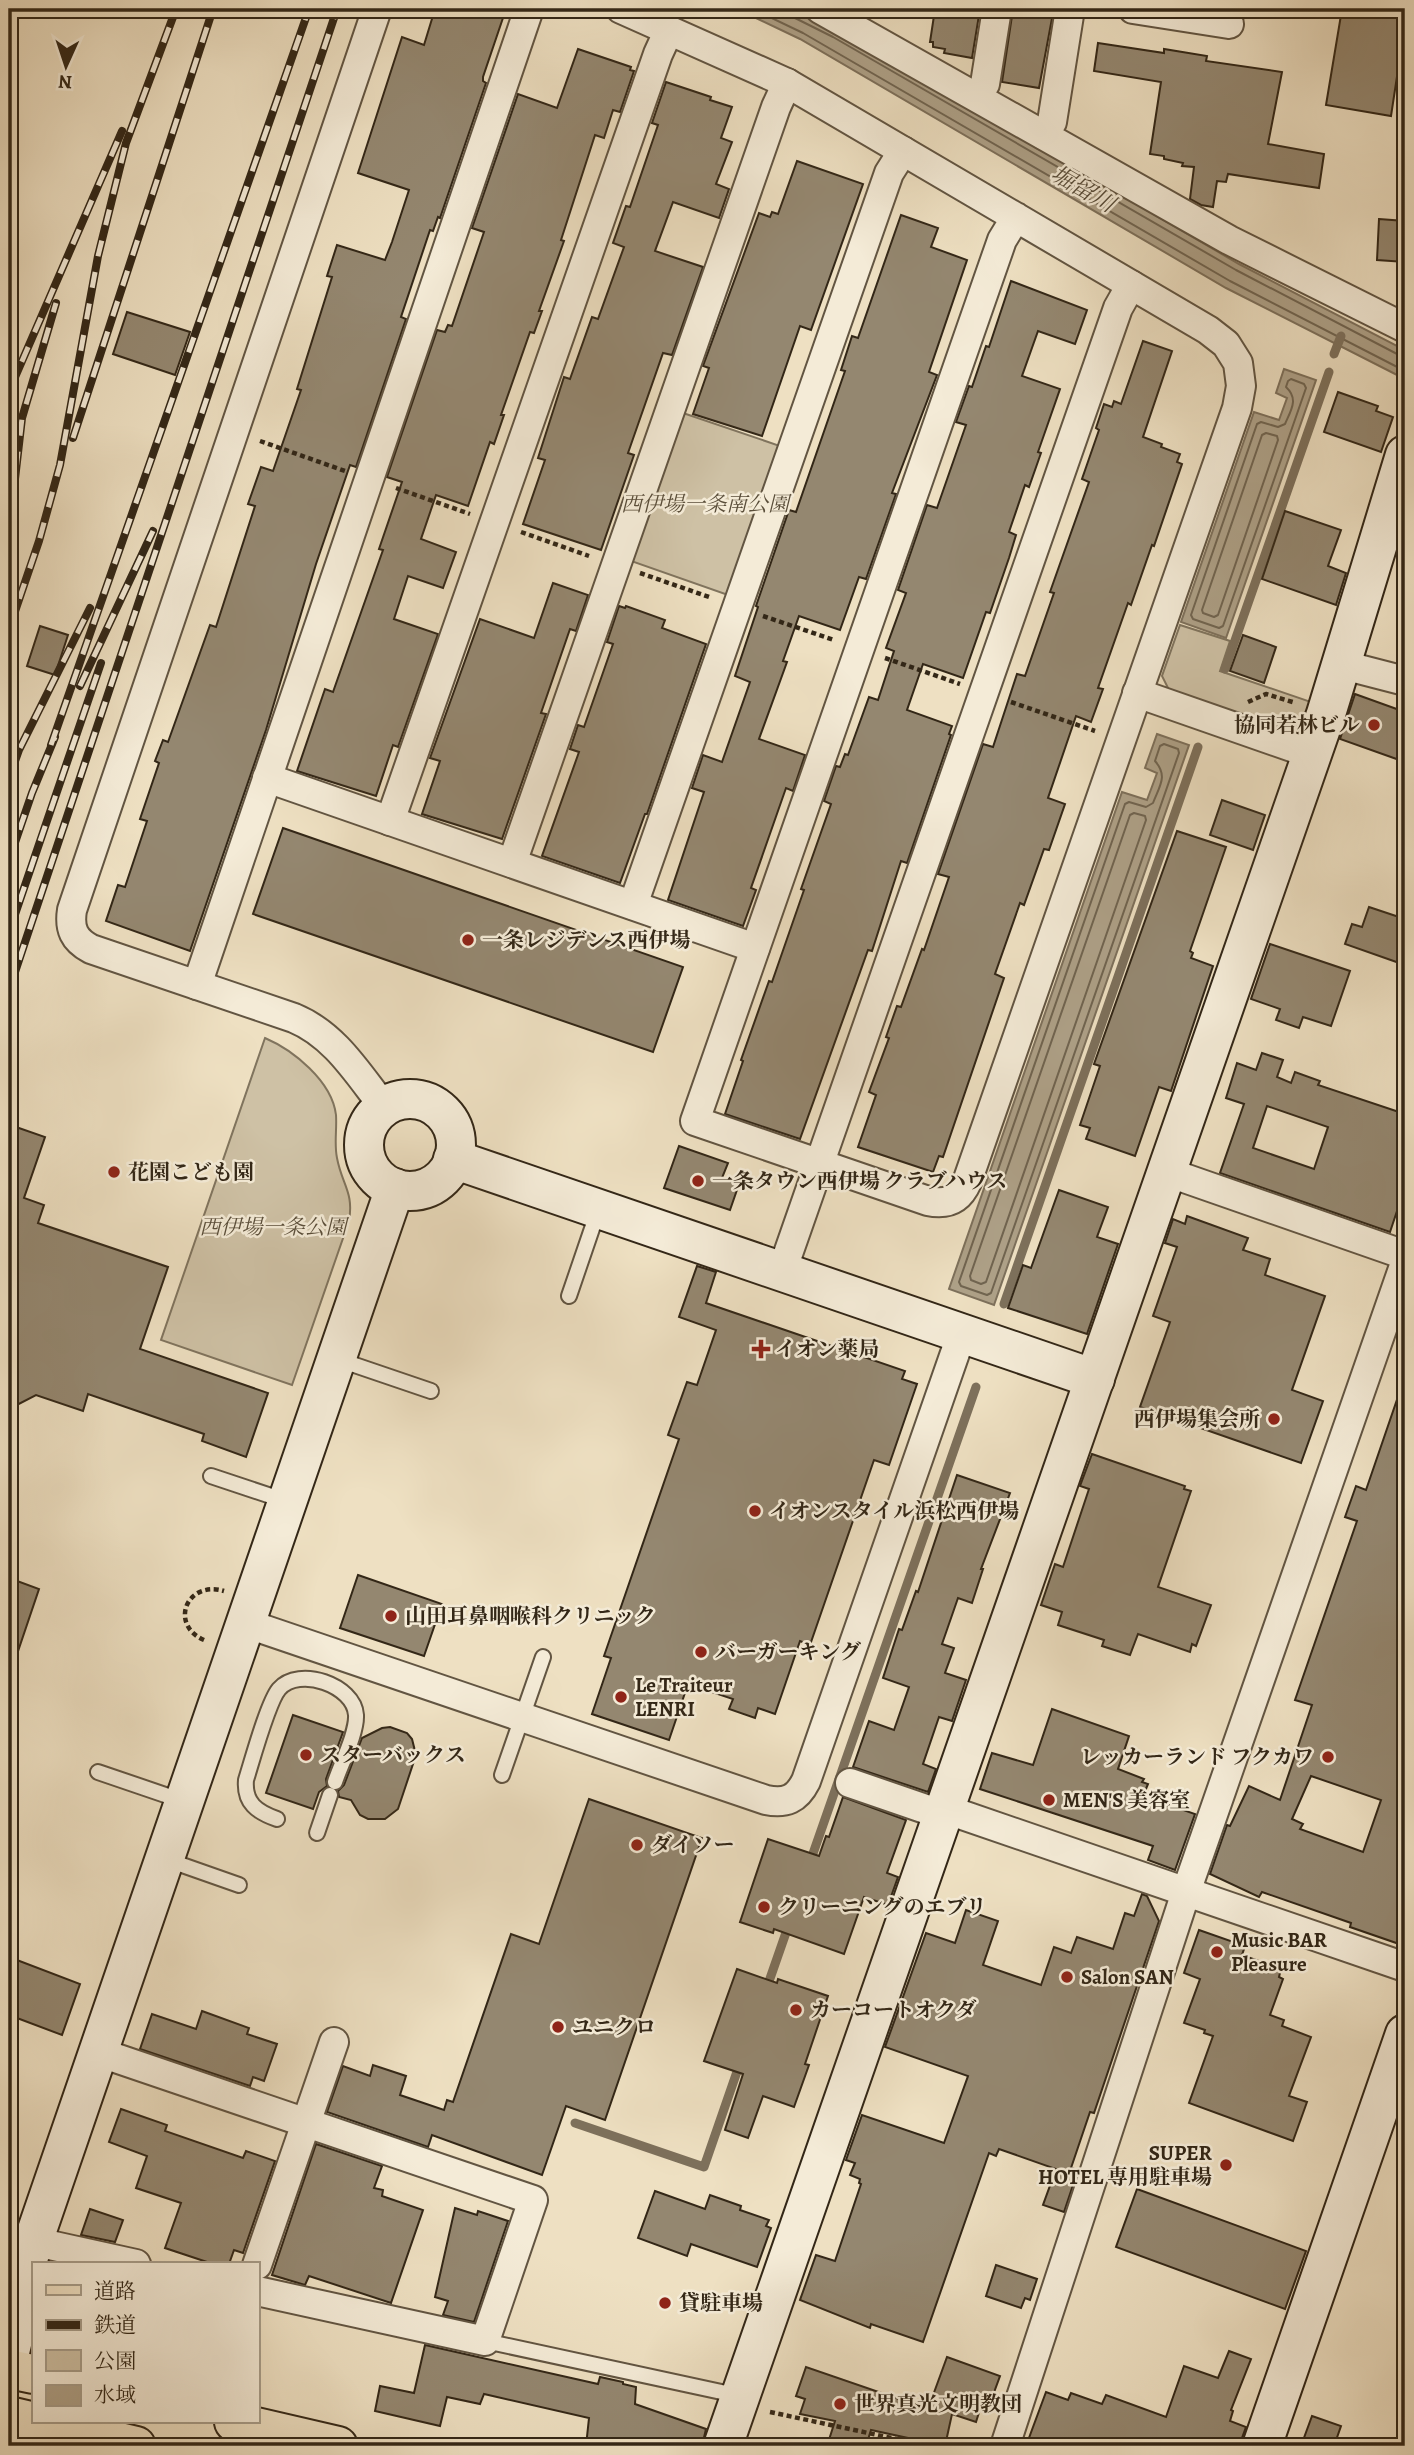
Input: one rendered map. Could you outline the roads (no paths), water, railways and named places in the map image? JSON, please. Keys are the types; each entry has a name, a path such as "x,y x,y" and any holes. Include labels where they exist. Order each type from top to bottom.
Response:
{"main road":[{"path":"9,2369 32,2374"},
{"path":"9,2416 32,2423"},
{"path":"35,2424 86,2440 136,2446"},
{"path":"243,2424 338,2446"}],"street":[{"path":"377,9 70,922 74,934 81,943 91,949 294,1018 317,1030 337,1047 384,1107"},
{"path":"197,985 528,9"},
{"path":"621,9 787,82 1208,330 1226,344 1238,363 1241,386 1237,408 962,1193 952,1201 940,1203 695,1121 1002,240 1016,217"},
{"path":"820,9 1229,240 1405,328"},
{"path":"977,97 985,84 997,9"},
{"path":"1045,135 1052,122 1070,9"},
{"path":"1133,9 1229,24"},
{"path":"390,821 658,54 669,30"},
{"path":"512,863 787,82"},
{"path":"634,905 889,173 902,151"},
{"path":"782,1271 1118,308 1131,285"},
{"path":"723,2446 1343,665 1405,456"},
{"path":"1343,665 1405,681"},
{"path":"1138,693 1312,754"},
{"path":"267,779 755,948"},
{"path":"412,1099 437,1107 446,1116 456,1140 453,1159 443,1176 433,1185 408,1191 383,1182 374,1173 364,1149 365,1136 376,1113 384,1107 399,1100 412,1099"},
{"path":"453,1159 1095,1378"},
{"path":"1167,1172 1405,1255"},
{"path":"9,2356 19,2293 21,2239 98,2052 184,1801 237,1607 287,1502 395,1188"},
{"path":"1005,2446 1186,1892 1405,1264"},
{"path":"237,1607 522,1717 766,1800 791,1800 800,1792 962,1333"},
{"path":"850,1783 1186,1892 1405,1967"},
{"path":"1262,2446 1405,2034"},
{"path":"258,2262 334,2042"},
{"path":"98,2052 533,2200 485,2341 259,2291"},
{"path":"21,2239 127,2262"}],"lane":[{"path":"569,1296 599,1209"},
{"path":"336,1359 431,1391"},
{"path":"211,1476 287,1502"},
{"path":"502,1775 543,1657"},
{"path":"277,1819 254,1808 245,1791 246,1780 275,1695 289,1681 299,1678 319,1682 339,1689 353,1702 356,1722 317,1833"},
{"path":"98,1772 184,1801"},
{"path":"164,1859 239,1885"},
{"path":"485,2341 739,2400"}],"water":[{"name":"堀留川","path":"737,9 793,9 837,30 1239,264 1405,350 1405,379 1226,288 800,39"},
{"path":"1284,369 1316,380 1226,638 1181,622 1254,412 1279,420 1287,398 1276,393"},
{"path":"1157,734 1189,745 994,1305 949,1289 1122,792 1147,800 1157,773 1145,768"}],"waterway":[{"path":"1334,354 1341,336"},
{"path":"1225,669 1329,372"},
{"path":"1004,1304 1198,747"},
{"path":"809,1865 976,1387"},
{"path":"766,1990 789,1924"},
{"path":"575,2123 704,2167 740,2063"}],"railway":[{"path":"9,38 18,9"},
{"path":"9,629 39,541 60,465 98,256 126,143 176,9"},
{"path":"73,438 213,9"},
{"path":"51,745 309,9"},
{"path":"9,990 337,9"},
{"path":"9,391 122,131"},
{"path":"9,531 22,418 56,303"},
{"path":"80,686 153,531"},
{"path":"9,778 19,750 90,608"},
{"path":"9,932 101,663"},
{"path":"9,860 55,737"}],"place":[{"name":"協同若林ビル","path":"1374,725"},
{"name":"一条レジデンス西伊場","path":"468,940"},
{"name":"花園こども園","path":"114,1172"},
{"name":"一条タウン西伊場 クラブハウス","path":"698,1181"},
{"name":"イオン薬局","path":"761,1349"},
{"name":"西伊場集会所","path":"1274,1419"},
{"name":"イオンスタイル浜松西伊場","path":"755,1511"},
{"name":"山田耳鼻咽喉科クリニック","path":"391,1616"},
{"name":"バーガーキング","path":"701,1652"},
{"name":"Le Traiteur LENRI","path":"621,1697"},
{"name":"スターバックス","path":"306,1755"},
{"name":"レッカーランド フクカワ","path":"1328,1757"},
{"name":"MEN'S 美容室","path":"1049,1800"},
{"name":"ダイソー","path":"637,1845"},
{"name":"クリーニングのエブリ","path":"764,1907"},
{"name":"Music BAR Pleasure","path":"1217,1952"},
{"name":"Salon SAN","path":"1067,1977"},
{"name":"カーコートオクダ","path":"796,2010"},
{"name":"ユニクロ","path":"558,2027"},
{"name":"SUPER HOTEL 専用駐車場","path":"1226,2165"},
{"name":"貸駐車場","path":"665,2303"},
{"name":"世界真光文明教団","path":"840,2404"}],"park label":[{"name":"西伊場一条南公園","path":"705,504"},
{"name":"西伊場一条公園","path":"273,1227"}]}
